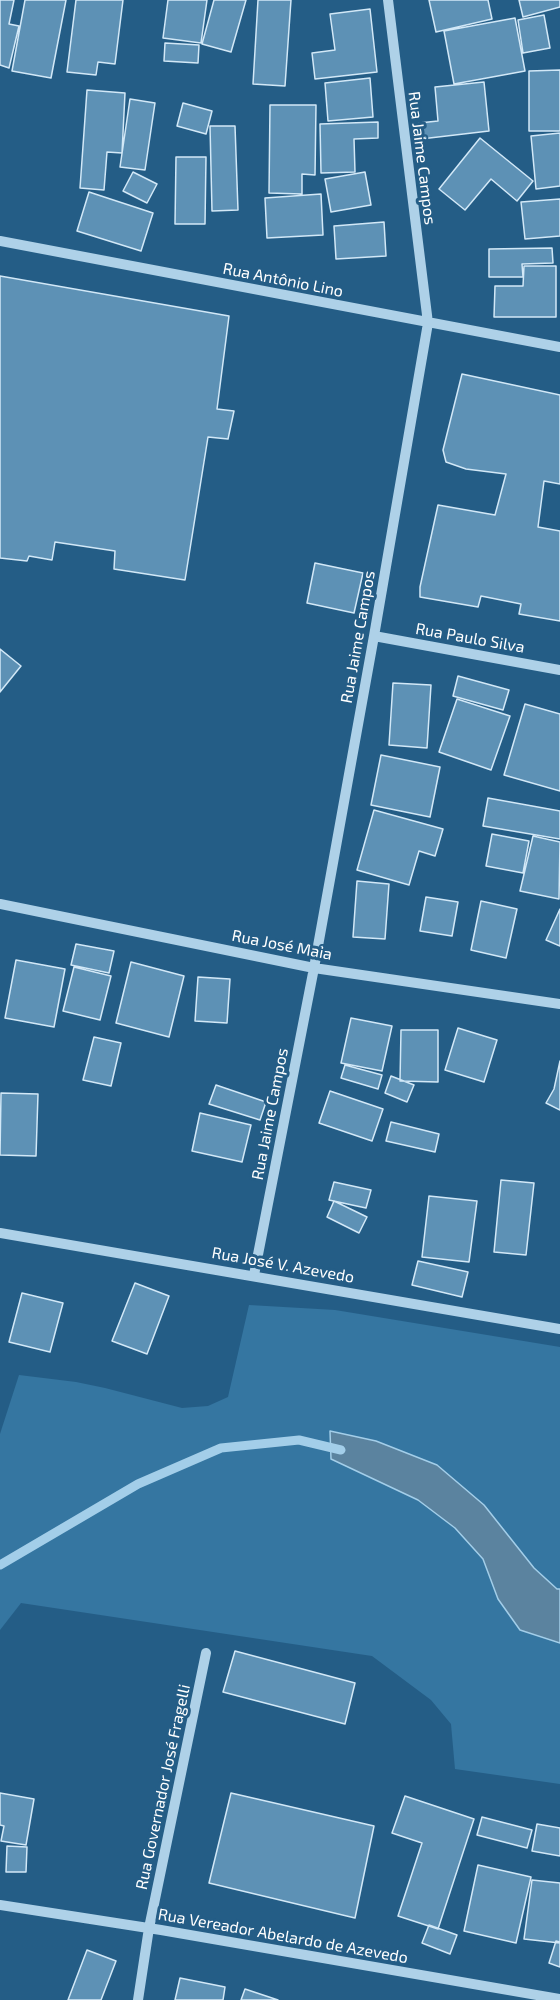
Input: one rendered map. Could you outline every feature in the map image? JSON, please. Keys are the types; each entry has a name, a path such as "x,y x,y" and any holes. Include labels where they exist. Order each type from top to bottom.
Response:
{"street":[{"name":"Rua Jaime Campos","path":"254,1275 314,968 428,323 388,0"},
{"name":"Rua Antônio Lino","path":"0,241 560,347"},
{"name":"Rua Paulo Silva","path":"374,636 560,670"},
{"name":"Rua José Maia","path":"0,904 314,968 560,1004"},
{"name":"Rua José V. Azevedo","path":"0,1233 560,1329"},
{"name":"Rua Governador José Fragelli","path":"138,2000 149,1928 206,1653"},
{"name":"Rua Vereador Abelardo de Azevedo","path":"0,1905 149,1928 560,1999"}],"shaded area":[{"path":"249,1305 335,1310 560,1347 560,1589 557,1589 376,1441 330,1432 331,1459 418,1500 455,1528 483,1559 498,1599 520,1630 560,1643 560,1784 455,1769 451,1724 431,1700 372,1656 21,1603 0,1630 0,1434 19,1375 76,1382 182,1408 208,1406 228,1397"},
{"path":"330,1431 376,1441 437,1465 484,1505 534,1568 557,1589 560,1589 560,1643 520,1630 498,1599 483,1559 455,1528 418,1500 331,1459"}],"building":[{"path":"0,0 14,0 9,24 19,26 9,68 0,65"},
{"path":"25,0 66,0 51,78 12,71"},
{"path":"76,0 123,0 115,64 98,62 96,75 67,72"},
{"path":"168,0 207,0 201,43 163,38"},
{"path":"214,0 246,0 231,52 202,44"},
{"path":"258,0 291,0 285,86 253,84"},
{"path":"429,0 488,0 492,19 436,32"},
{"path":"519,0 560,0 560,7 523,17"},
{"path":"370,9 377,72 315,79 312,53 335,50 330,14"},
{"path":"544,15 550,48 523,53 518,20"},
{"path":"515,18 525,71 454,84 444,31"},
{"path":"165,43 199,45 198,63 164,61"},
{"path":"560,70 560,131 529,131 529,71"},
{"path":"370,78 373,117 328,121 325,83"},
{"path":"484,82 489,131 421,139 419,123 438,121 435,87"},
{"path":"87,90 125,93 122,153 107,152 104,190 80,188"},
{"path":"130,99 155,103 145,170 120,167"},
{"path":"183,103 212,111 206,134 177,126"},
{"path":"270,105 316,105 315,175 302,174 302,194 269,193"},
{"path":"378,122 378,138 354,139 355,172 321,173 320,124"},
{"path":"210,126 235,126 238,210 212,211"},
{"path":"560,133 560,186 536,189 531,136"},
{"path":"480,138 533,181 517,201 491,179 465,210 439,189"},
{"path":"176,157 206,157 205,224 175,224"},
{"path":"133,172 157,184 147,203 123,191"},
{"path":"365,172 371,205 331,212 325,179"},
{"path":"89,192 153,213 141,251 77,231"},
{"path":"321,194 323,235 267,238 265,198"},
{"path":"560,199 560,236 525,239 521,202"},
{"path":"384,222 386,256 336,259 334,226"},
{"path":"552,248 553,263 522,264 523,277 489,277 489,249"},
{"path":"524,266 556,266 556,317 494,317 495,286 523,286"},
{"path":"0,276 229,316 217,409 234,411 228,439 208,437 185,580 114,569 115,551 55,542 52,560 29,556 27,561 0,558"},
{"path":"462,374 560,395 560,484 544,481 538,527 560,531 560,621 519,614 521,604 481,596 478,607 420,597 420,587 438,505 495,515 506,474 466,469 446,462 443,450"},
{"path":"315,563 363,573 354,613 307,603"},
{"path":"0,649 21,666 0,692"},
{"path":"458,676 509,690 503,710 453,696"},
{"path":"393,683 431,685 427,748 389,745"},
{"path":"457,699 510,716 491,770 439,752"},
{"path":"525,704 560,714 560,791 504,775"},
{"path":"381,755 440,767 430,817 371,805"},
{"path":"488,798 560,811 560,839 483,826"},
{"path":"374,810 443,829 435,856 419,851 409,885 357,870"},
{"path":"492,834 529,841 523,873 486,866"},
{"path":"533,836 560,842 559,899 520,891"},
{"path":"357,881 389,884 385,939 353,937"},
{"path":"426,897 458,902 452,936 420,931"},
{"path":"481,901 517,909 506,958 471,950"},
{"path":"560,909 560,946 546,940"},
{"path":"76,944 114,951 109,973 71,965"},
{"path":"16,960 65,969 54,1027 5,1018"},
{"path":"131,962 184,976 169,1037 116,1023"},
{"path":"74,967 111,976 100,1020 63,1011"},
{"path":"198,977 230,979 227,1023 195,1021"},
{"path":"351,1018 392,1026 382,1071 341,1063"},
{"path":"458,1028 497,1040 484,1082 445,1070"},
{"path":"401,1030 438,1030 438,1082 400,1081"},
{"path":"94,1037 121,1043 111,1086 83,1080"},
{"path":"560,1061 560,1110 546,1103 554,1089"},
{"path":"345,1065 382,1075 378,1089 341,1078"},
{"path":"391,1076 414,1085 407,1102 385,1093"},
{"path":"216,1085 266,1102 260,1120 209,1104"},
{"path":"330,1091 383,1109 372,1141 319,1123"},
{"path":"1,1093 38,1094 36,1156 0,1155"},
{"path":"200,1113 251,1125 242,1162 192,1151"},
{"path":"391,1122 439,1134 435,1152 386,1141"},
{"path":"501,1180 534,1183 526,1255 494,1252"},
{"path":"334,1182 371,1190 366,1208 329,1200"},
{"path":"429,1196 477,1201 469,1262 422,1257"},
{"path":"334,1201 367,1217 359,1233 327,1217"},
{"path":"418,1261 468,1272 462,1297 412,1285"},
{"path":"135,1283 169,1296 147,1354 112,1341"},
{"path":"22,1293 63,1303 50,1352 9,1342"},
{"path":"235,1651 355,1683 345,1724 223,1692"},
{"path":"0,1793 34,1799 26,1845 1,1841 4,1826 0,1825"},
{"path":"231,1793 374,1826 355,1918 209,1883"},
{"path":"405,1796 474,1819 438,1929 398,1916 422,1843 392,1833"},
{"path":"482,1817 532,1830 527,1848 477,1835"},
{"path":"537,1824 560,1828 560,1856 532,1851"},
{"path":"7,1846 27,1847 26,1872 6,1872"},
{"path":"478,1865 531,1877 516,1943 464,1931"},
{"path":"532,1880 560,1883 560,1943 524,1939"},
{"path":"429,1925 457,1935 450,1954 422,1943"},
{"path":"556,1941 560,1942 560,1967 549,1963"},
{"path":"87,1950 116,1961 101,2000 68,2000"},
{"path":"180,1978 225,1987 223,2000 175,2000"},
{"path":"245,1989 278,2000 241,2000"}],"waterway":[{"path":"0,1565 138,1484 221,1448 299,1440 341,1450"}]}
